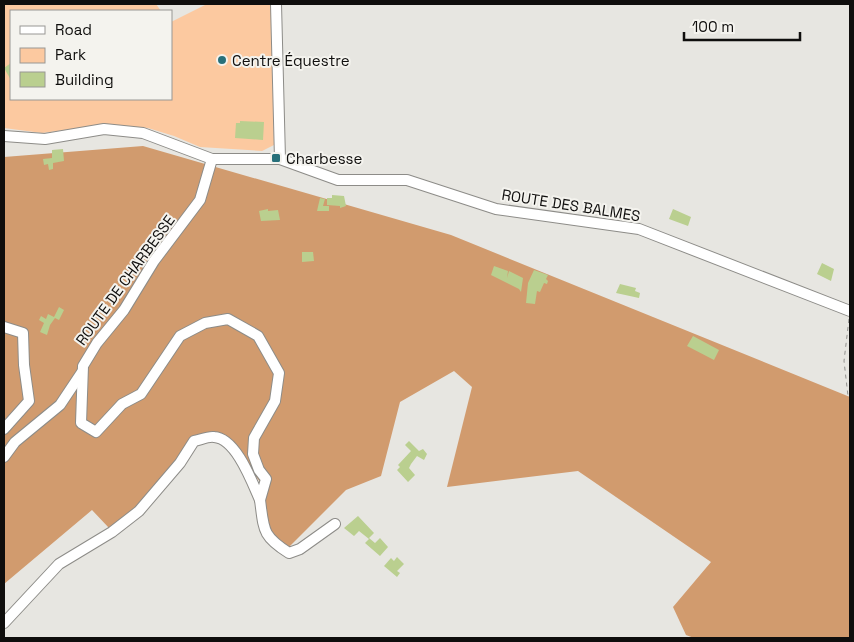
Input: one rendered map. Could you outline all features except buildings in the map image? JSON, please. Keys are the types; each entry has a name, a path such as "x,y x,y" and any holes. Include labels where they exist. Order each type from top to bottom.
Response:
{"street":[{"path":"276,4 280,160"},
{"name":"ROUTE DES BALMES","path":"5,138 45,139 104,129 143,133 212,159 280,160 338,180 407,180 496,209 639,229 850,311"},
{"name":"ROUTE DE CHARBESSE","path":"212,159 200,200 154,261 124,310 97,342 83,366 81,424 96,432 122,404 141,394 180,336 206,323 228,319 258,336 279,373 276,401 254,438 253,454 259,470 266,479 260,500"},
{"path":"4,327 23,333 24,365 29,401 4,429"},
{"path":"4,457 15,442 60,405 82,371"},
{"path":"4,623 59,564 112,532 139,511 180,463 194,442 214,437 228,442 240,458 260,500 264,527 271,542 289,552 300,549 335,524"}],"path":[{"path":"850,311 844,361 848,396 850,397"}],"green space":[{"name":"Centre Équestre","path":"4,4 156,4 160,10 10,10 10,100 172,100 172,22 207,4 271,4 274,145 262,151 200,147 148,128 103,125 42,133 4,128"}],"shaded area":[{"path":"143,146 451,235 850,397 850,638 694,638 686,635 673,607 711,562 578,471 447,487 472,387 454,371 400,402 381,476 346,490 287,549 267,529 261,483 228,442 212,431 194,442 135,509 109,528 92,510 4,584 4,157"}],"place":[{"name":"Centre Équestre","path":"222,60"},
{"name":"Charbesse","path":"276,158"}]}
